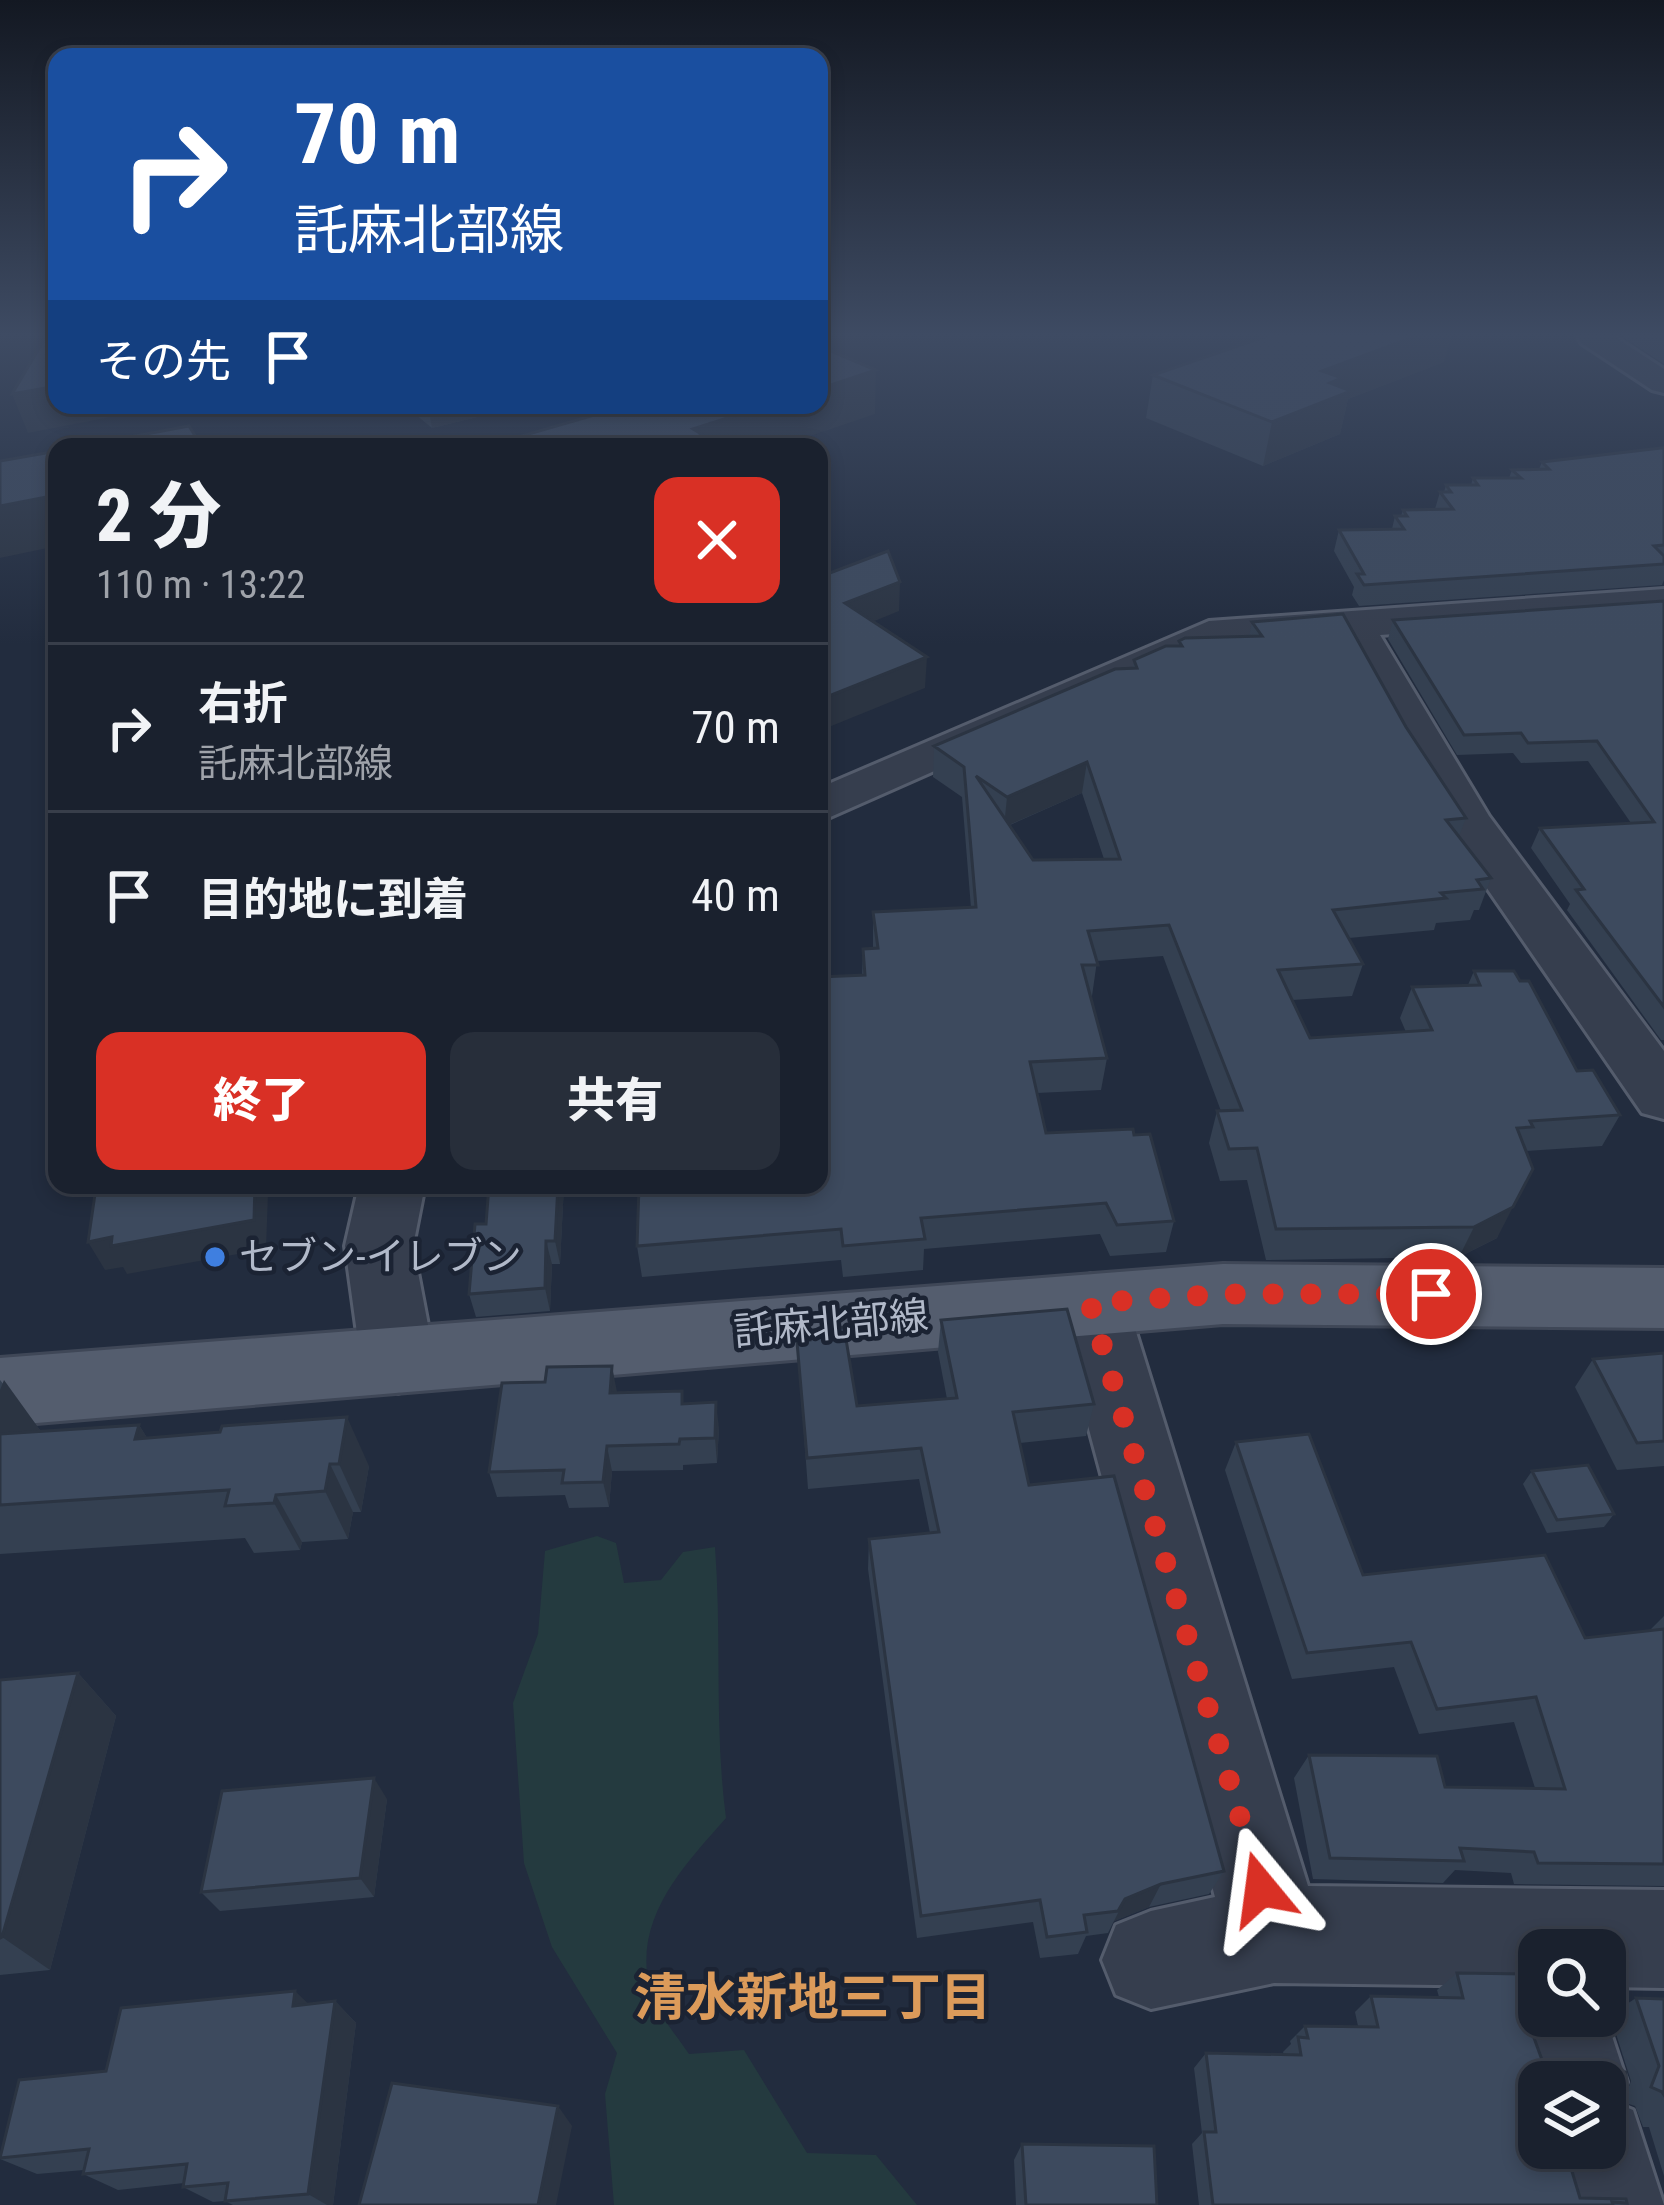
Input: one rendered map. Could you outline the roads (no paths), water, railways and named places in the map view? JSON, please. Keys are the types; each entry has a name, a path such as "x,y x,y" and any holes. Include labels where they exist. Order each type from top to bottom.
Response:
{"main road":[{"name":"託麻北部線","path":"0,1392 1223,1294 1664,1298"}],"street":[{"path":"828,803 1209,634 1664,602"},
{"path":"1351,623 1466,820 1664,1097"},
{"path":"390,1194 379,1246 398,1362"},
{"path":"1090,1303 1274,1934"},
{"path":"1151,1960 1274,1934 1518,1970"},
{"path":"1626,1950 1664,1940"},
{"path":"1601,2169 1612,2205"}],"place":[{"name":"セブン-イレブン","path":"215,1257"}],"district":[{"name":"清水新地三丁目","path":"813,1997"}]}
